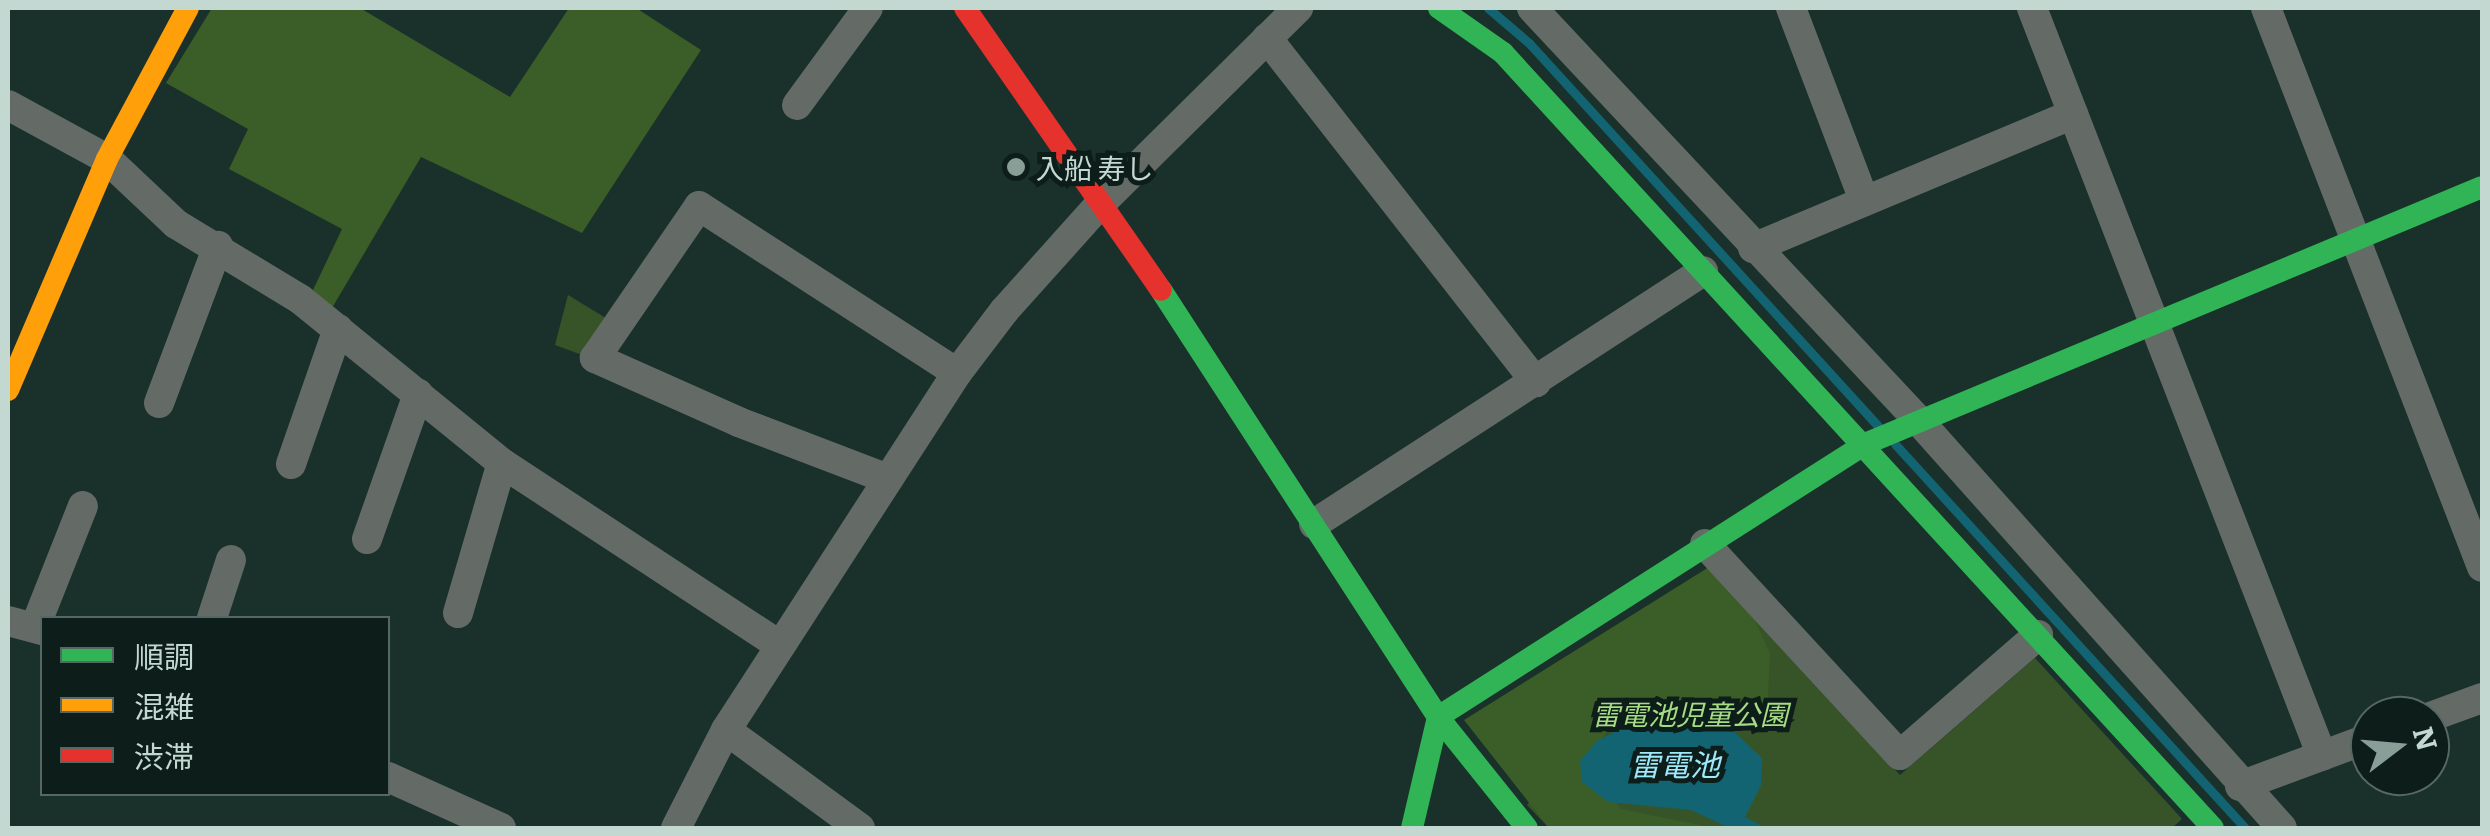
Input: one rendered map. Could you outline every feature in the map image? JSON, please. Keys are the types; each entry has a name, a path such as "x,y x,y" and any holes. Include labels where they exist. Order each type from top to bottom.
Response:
{"street":[{"path":"8,390 106,160 188,8"},
{"path":"797,105 868,8"},
{"path":"965,8 1314,524 1438,717 1526,828"},
{"path":"676,828 726,730 780,644 957,373 1004,310 1100,204 1298,8"},
{"path":"1439,8 1504,53 1865,444 2204,825"},
{"path":"1532,8 1752,248 1919,421 2240,786 2282,828"},
{"path":"1791,8 1862,198"},
{"path":"2032,8 2322,756"},
{"path":"2266,8 2482,568"},
{"path":"1267,38 1536,382"},
{"path":"8,105 106,160 176,224 218,246 338,329 502,464 780,644"},
{"path":"1752,248 1862,198 2073,114"},
{"path":"1412,828 1438,717 1865,444 2482,187"},
{"path":"888,479 739,422 595,358 699,206 957,373"},
{"path":"159,402 218,246"},
{"path":"1314,524 1704,271"},
{"path":"291,464 338,329"},
{"path":"367,539 418,394"},
{"path":"458,613 502,464"},
{"path":"28,626 83,506"},
{"path":"1705,544 1900,755 2038,635"},
{"path":"213,616 231,560"},
{"path":"2450,710 2482,698"},
{"path":"726,730 860,828"},
{"path":"2240,786 2350,746"},
{"path":"390,777 501,828"}],"green space":[{"path":"212,8 360,8 510,97 569,8 636,8 701,50 582,233 421,157 332,308 313,290 342,229 229,169 248,129 166,83"},
{"path":"568,295 609,320 585,356 555,345"},
{"name":"雷電池児童公園","path":"1709,567 1900,775 2035,658 2182,819 2172,828 1549,828 1527,805"},
{"path":"1709,567 1752,614 1770,653 1768,698 1738,724 1668,710 1611,723 1588,766 1621,809 1714,828 1549,828 1464,720"}],"water":[{"name":"雷電池","path":"1677,717 1729,727 1762,758 1761,785 1745,817 1766,828 1730,828 1691,810 1608,802 1582,782 1580,761 1597,741 1631,723"}],"waterway":[{"path":"1488,8 1529,43 1878,426"},
{"path":"1895,444 2245,828"}],"traffic: fast":[{"path":"1439,8 1503,53 2213,828"},
{"path":"1412,828 1438,717 1865,444 2482,187"},
{"path":"1161,290 1438,717 1527,828"}],"traffic: slow":[{"path":"8,390 107,159 188,8"}],"traffic: jam":[{"path":"965,8 1161,290"}],"place":[{"name":"入船 寿し","path":"1016,167"}]}
